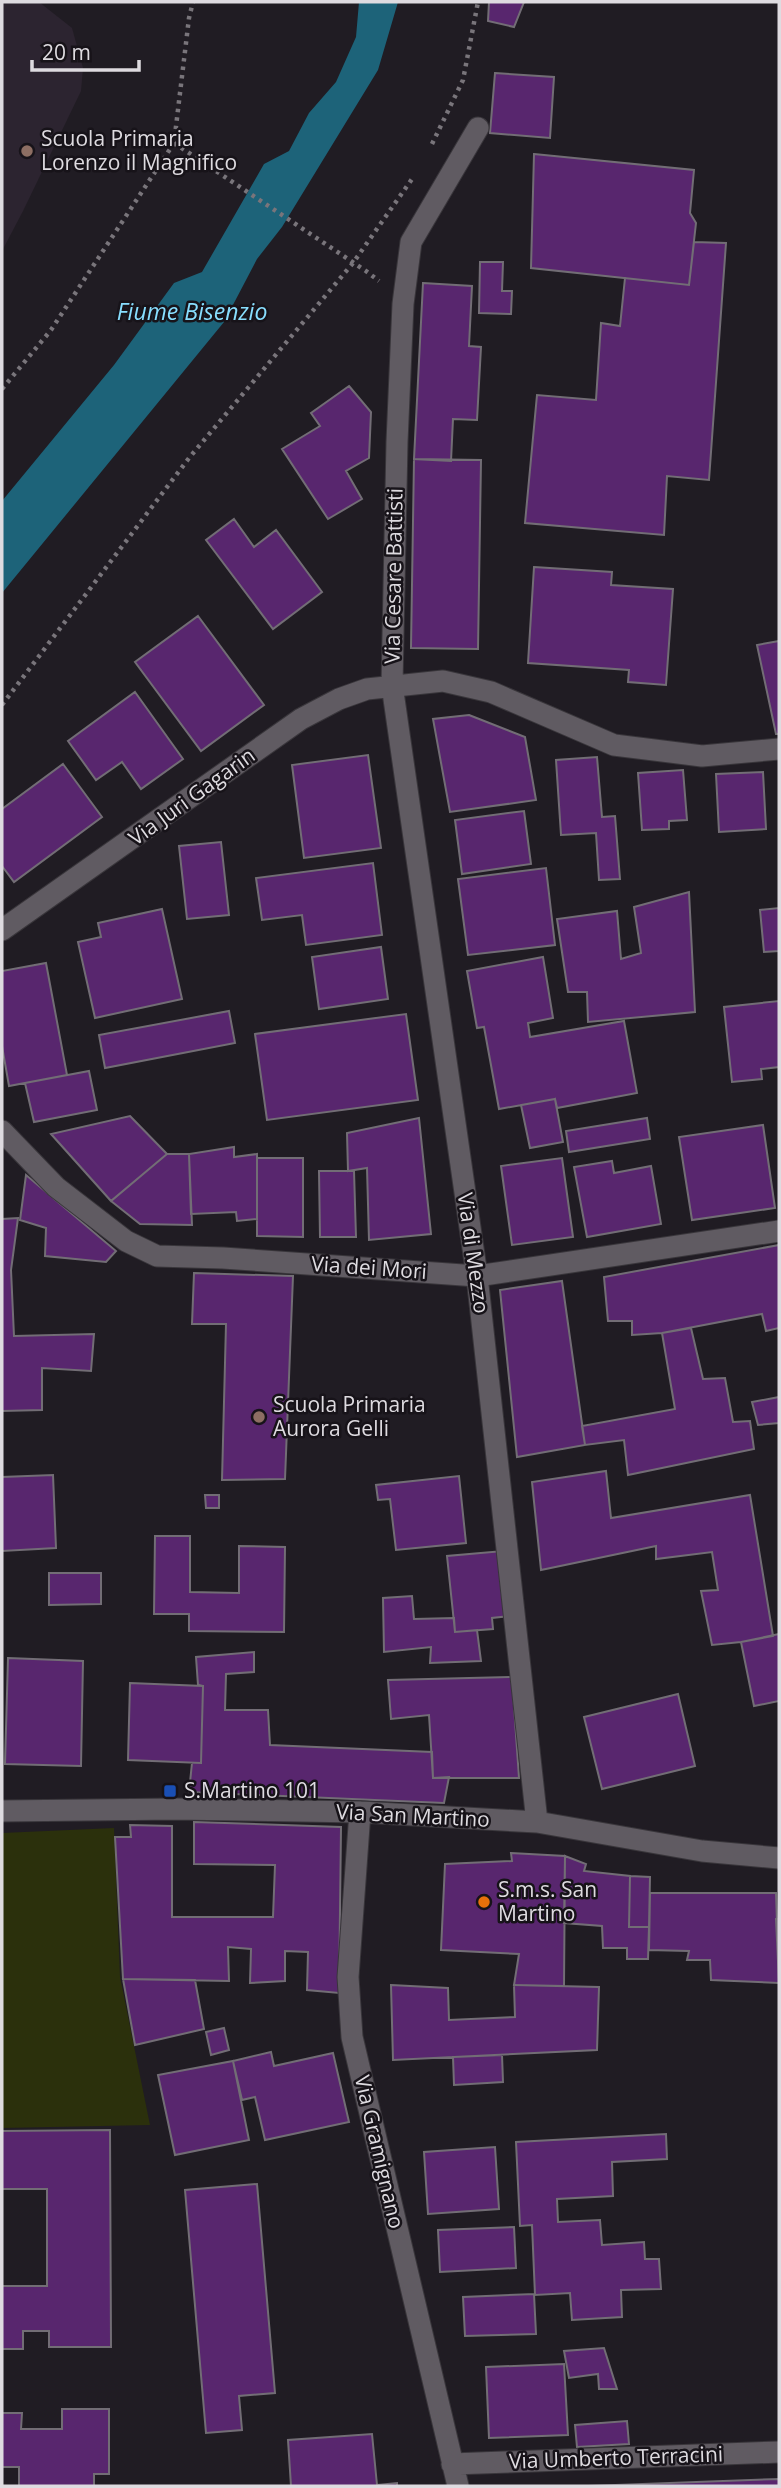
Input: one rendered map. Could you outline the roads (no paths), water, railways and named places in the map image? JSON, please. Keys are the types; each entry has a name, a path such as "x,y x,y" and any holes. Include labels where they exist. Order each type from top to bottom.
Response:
{"street":[{"name":"Via Cesare Battisti","path":"478,128 411,242 403,304 397,428 392,685 443,681 491,692 614,745 702,756 779,749"},
{"name":"Via Juri Gagarin","path":"2,930 301,719 340,699 367,689 392,685"},
{"name":"Via di Mezzo","path":"392,685 477,1276 537,1822"},
{"name":"Via dei Mori","path":"2,1131 56,1187 126,1241 157,1256 223,1258 477,1276 779,1231"},
{"name":"Via San Martino","path":"2,1811 176,1809 360,1812 537,1822 702,1851 779,1858"},
{"name":"Via Gramignano","path":"360,1812 348,1977 352,2037 458,2486"},
{"name":"Via Umberto Terracini","path":"452,2464 779,2452"}],"water":[{"name":"Fiume Bisenzio","path":"359,2 398,2 378,70 282,227 257,259 224,322 2,593 2,501 114,365 174,283 202,272 264,164 289,151 309,113 336,82 356,37"}],"place":[{"name":"Scuola Primaria Lorenzo il Magnifico","path":"27,151"},
{"name":"Scuola Primaria Aurora Gelli","path":"259,1417"},
{"name":"S.Martino 101","path":"170,1791"},
{"name":"S.m.s. San Martino","path":"484,1902"}]}
